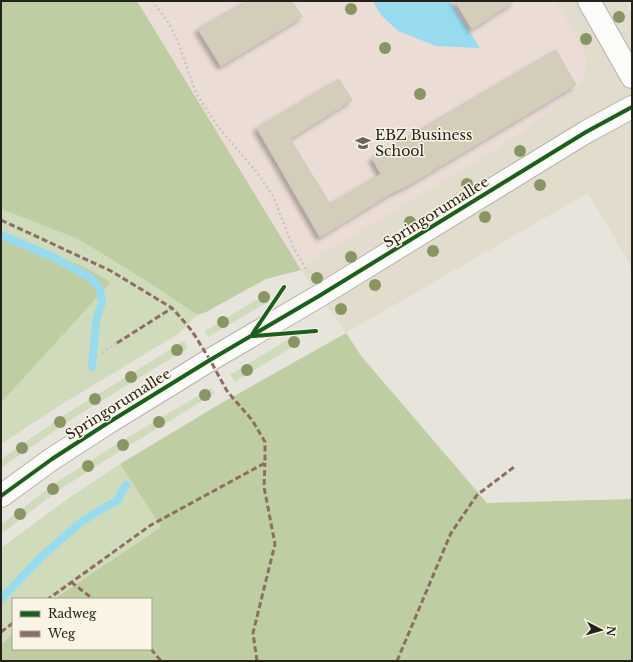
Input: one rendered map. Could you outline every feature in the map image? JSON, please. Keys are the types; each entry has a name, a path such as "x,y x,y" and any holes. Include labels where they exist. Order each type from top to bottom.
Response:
{"street":[{"path":"590,1 632,77"},
{"name":"Springorumallee","path":"1,496 52,459 106,424 210,360 319,296 579,136 632,107"}],"path":[{"path":"152,1 167,20 178,42 196,93 218,127 256,171 273,196 293,247 308,272 319,296"},
{"path":"102,353 117,343"}],"shaded area":[{"name":"EBZ Business School","path":"135,1 555,1 583,48 587,69 583,80 577,87 522,132 488,155 315,258 299,272"},
{"name":"EBZ Business School","path":"137,1 625,1 632,13 632,268 588,193 346,333 301,270"}],"green space":[{"path":"1,1 137,1 301,270 266,279 206,312 197,315 148,282 78,239 1,209"},
{"path":"1,209 78,239 148,282 197,315 178,334 62,404 1,444 1,403 111,282 84,267 1,232"},
{"path":"1,232 84,267 111,282 1,403"},
{"path":"272,294 266,303 208,337 205,331 256,300"},
{"path":"346,333 362,357 487,503 632,499 632,661 1,661 1,645 12,634 12,650 152,650 152,598 55,598 161,527 120,464 218,405"},
{"path":"297,338 292,347 235,382 230,375 287,340"},
{"path":"184,341 188,348 67,422 1,468 1,459 66,414"},
{"path":"211,388 215,393 59,490 1,534 1,525 55,483"},
{"path":"120,464 161,527 55,598 12,598 12,634 1,645 1,548 69,498"}],"water":[{"path":"373,1 450,1 480,48 436,46 398,31 381,15"}],"building":[{"path":"247,1 292,1 302,17 221,66 198,29"},
{"path":"455,1 515,1 472,29"},
{"path":"556,50 576,85 405,187 393,192 320,237 257,128 339,79 352,100 290,139 330,204 381,174 372,158"}],"waterway":[{"path":"1,235 53,257 91,278 100,289 102,302 96,321 92,367"},
{"path":"1,599 42,556 80,523 117,501 126,485"}],"marked path":[{"path":"1,220 111,271 172,308 192,331 227,391 252,420 265,442 265,463 151,525 49,598"},
{"path":"117,343 172,308"},
{"path":"257,661 253,633 275,544 264,487 265,463"},
{"path":"397,661 451,533 477,495 514,467"},
{"path":"71,582 92,598"},
{"path":"1,632 12,624"},
{"path":"152,650 161,661"}],"cycle path":[{"path":"1,496 52,459 106,424 210,360 319,296 586,132 632,107"},
{"path":"253,333 284,287"},
{"path":"253,336 316,331"}],"place":[{"name":"EBZ Business School","path":"363,143"}]}
